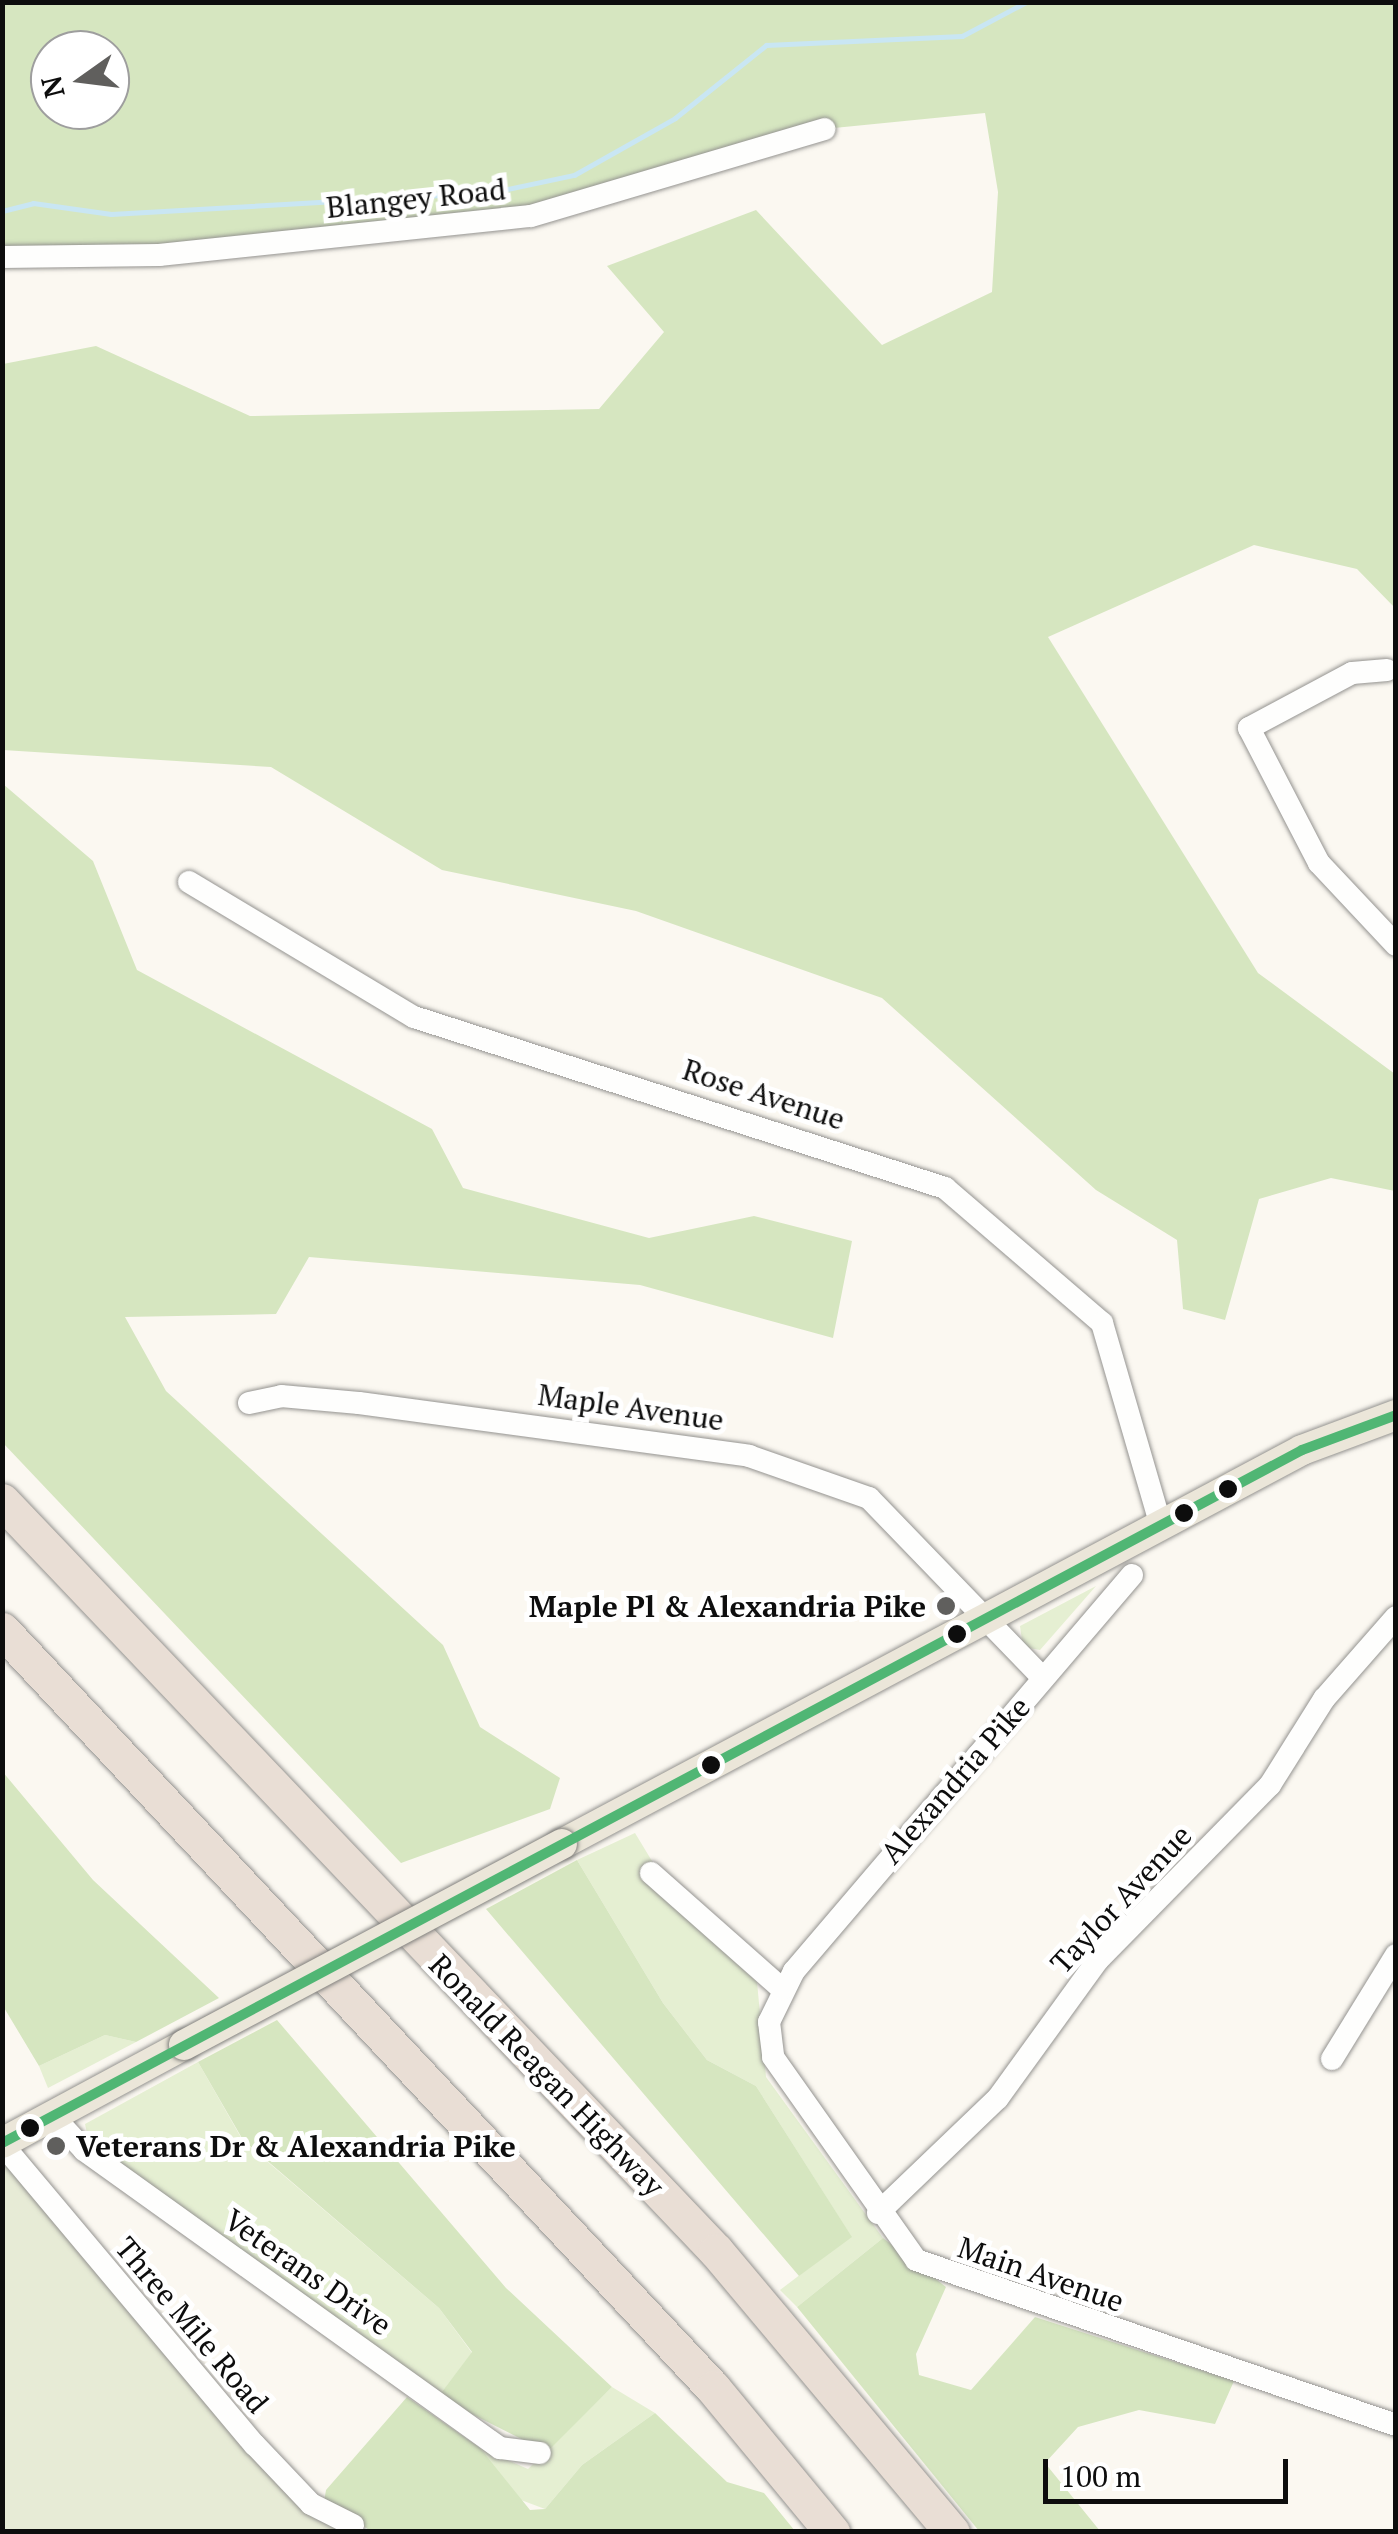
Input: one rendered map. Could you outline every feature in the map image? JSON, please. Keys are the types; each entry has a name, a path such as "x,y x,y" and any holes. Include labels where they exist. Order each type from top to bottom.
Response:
{"highway":[{"name":"Ronald Reagan Highway","path":"2,1501 716,2252 952,2532"},
{"path":"2,1630 714,2388 832,2532"}],"main road":[{"path":"2,2144 1302,1450 1396,1415"}],"street":[{"name":"Blangey Road","path":"2,257 159,255 531,216 824,129"},
{"path":"1387,670 1352,673 1249,728 1319,863 1396,946"},
{"name":"Rose Avenue","path":"189,882 414,1017 945,1188 1102,1323 1161,1526"},
{"name":"Maple Avenue","path":"249,1403 282,1396 358,1403 720,1447 870,1498 983,1620 1042,1677"},
{"name":"Alexandria Pike","path":"782,1989 1132,1574"},
{"name":"Taylor Avenue","path":"878,2213 998,2098 1076,1985 1270,1785 1324,1698 1396,1616"},
{"path":"651,1873 782,1989"},
{"path":"1332,2059 1396,1955"},
{"name":"Main Avenue","path":"782,1989 769,2022 776,2067 878,2213 916,2260 943,2274 1396,2425"},
{"name":"Veterans Drive","path":"53,2116 84,2150 500,2448 540,2454"},
{"name":"Three Mile Road","path":"2,2144 255,2445 311,2504 353,2525"}],"green space":[{"path":"3,3 1395,3 1395,608 1357,569 1254,545 1048,637 1258,973 1395,1074 1395,1191 1331,1178 1259,1199 1225,1320 1183,1309 1177,1240 1096,1190 882,998 636,911 442,870 271,767 3,750 3,364 96,346 250,416 599,409 664,332 607,266 756,210 882,345 992,292 998,192 985,113 824,129 531,216 3,257"},
{"path":"3,784 93,861 137,970 432,1129 463,1188 649,1238 754,1216 852,1241 833,1338 640,1285 309,1257 276,1314 125,1317 166,1391 443,1645 480,1727 560,1778 550,1809 401,1863 3,1443"},
{"path":"1096,1586 1040,1650 1023,1647 1020,1626"},
{"path":"2,1771 93,1880 219,1998 136,2042 105,2035 39,2066 3,2006"},
{"path":"635,1833 655,1866 646,1881 757,1982 766,2077 883,2238 797,2307 780,2290 851,2236 756,2086 707,2060 663,2003 577,1860"},
{"path":"577,1860 663,2003 707,2060 756,2086 852,2237 799,2276 486,1909"},
{"path":"277,2020 506,2288 612,2387 547,2452 438,2397 472,2352 439,2308 243,2140 198,2062"},
{"path":"105,2035 136,2042 48,2088 39,2066"},
{"path":"198,2062 243,2141 439,2308 472,2353 438,2397 89,2143 85,2124"},
{"path":"10,2164 258,2459 355,2531 3,2532 2,2167"},
{"path":"883,2238 946,2287 916,2354 919,2375 971,2390 1035,2317 1234,2381 1215,2424 1139,2410 1078,2427 1045,2463 1100,2531 979,2531 797,2307"},
{"path":"612,2387 655,2413 582,2465 545,2509 513,2497 480,2448 528,2469"},
{"path":"407,2397 480,2448 530,2510 545,2509 582,2465 655,2413 727,2482 764,2493 795,2531 371,2531 324,2502 326,2490"}],"waterway":[{"path":"2,211 33,203 111,214 493,192 574,175 675,118 766,45 962,36 1026,2"}],"transit line":[{"path":"2,2143 1302,1450 1396,1415"}],"place":[{"name":"Maple Pl & Alexandria Pike","path":"946,1606"},
{"name":"Veterans Dr & Alexandria Pike","path":"56,2146"}]}
